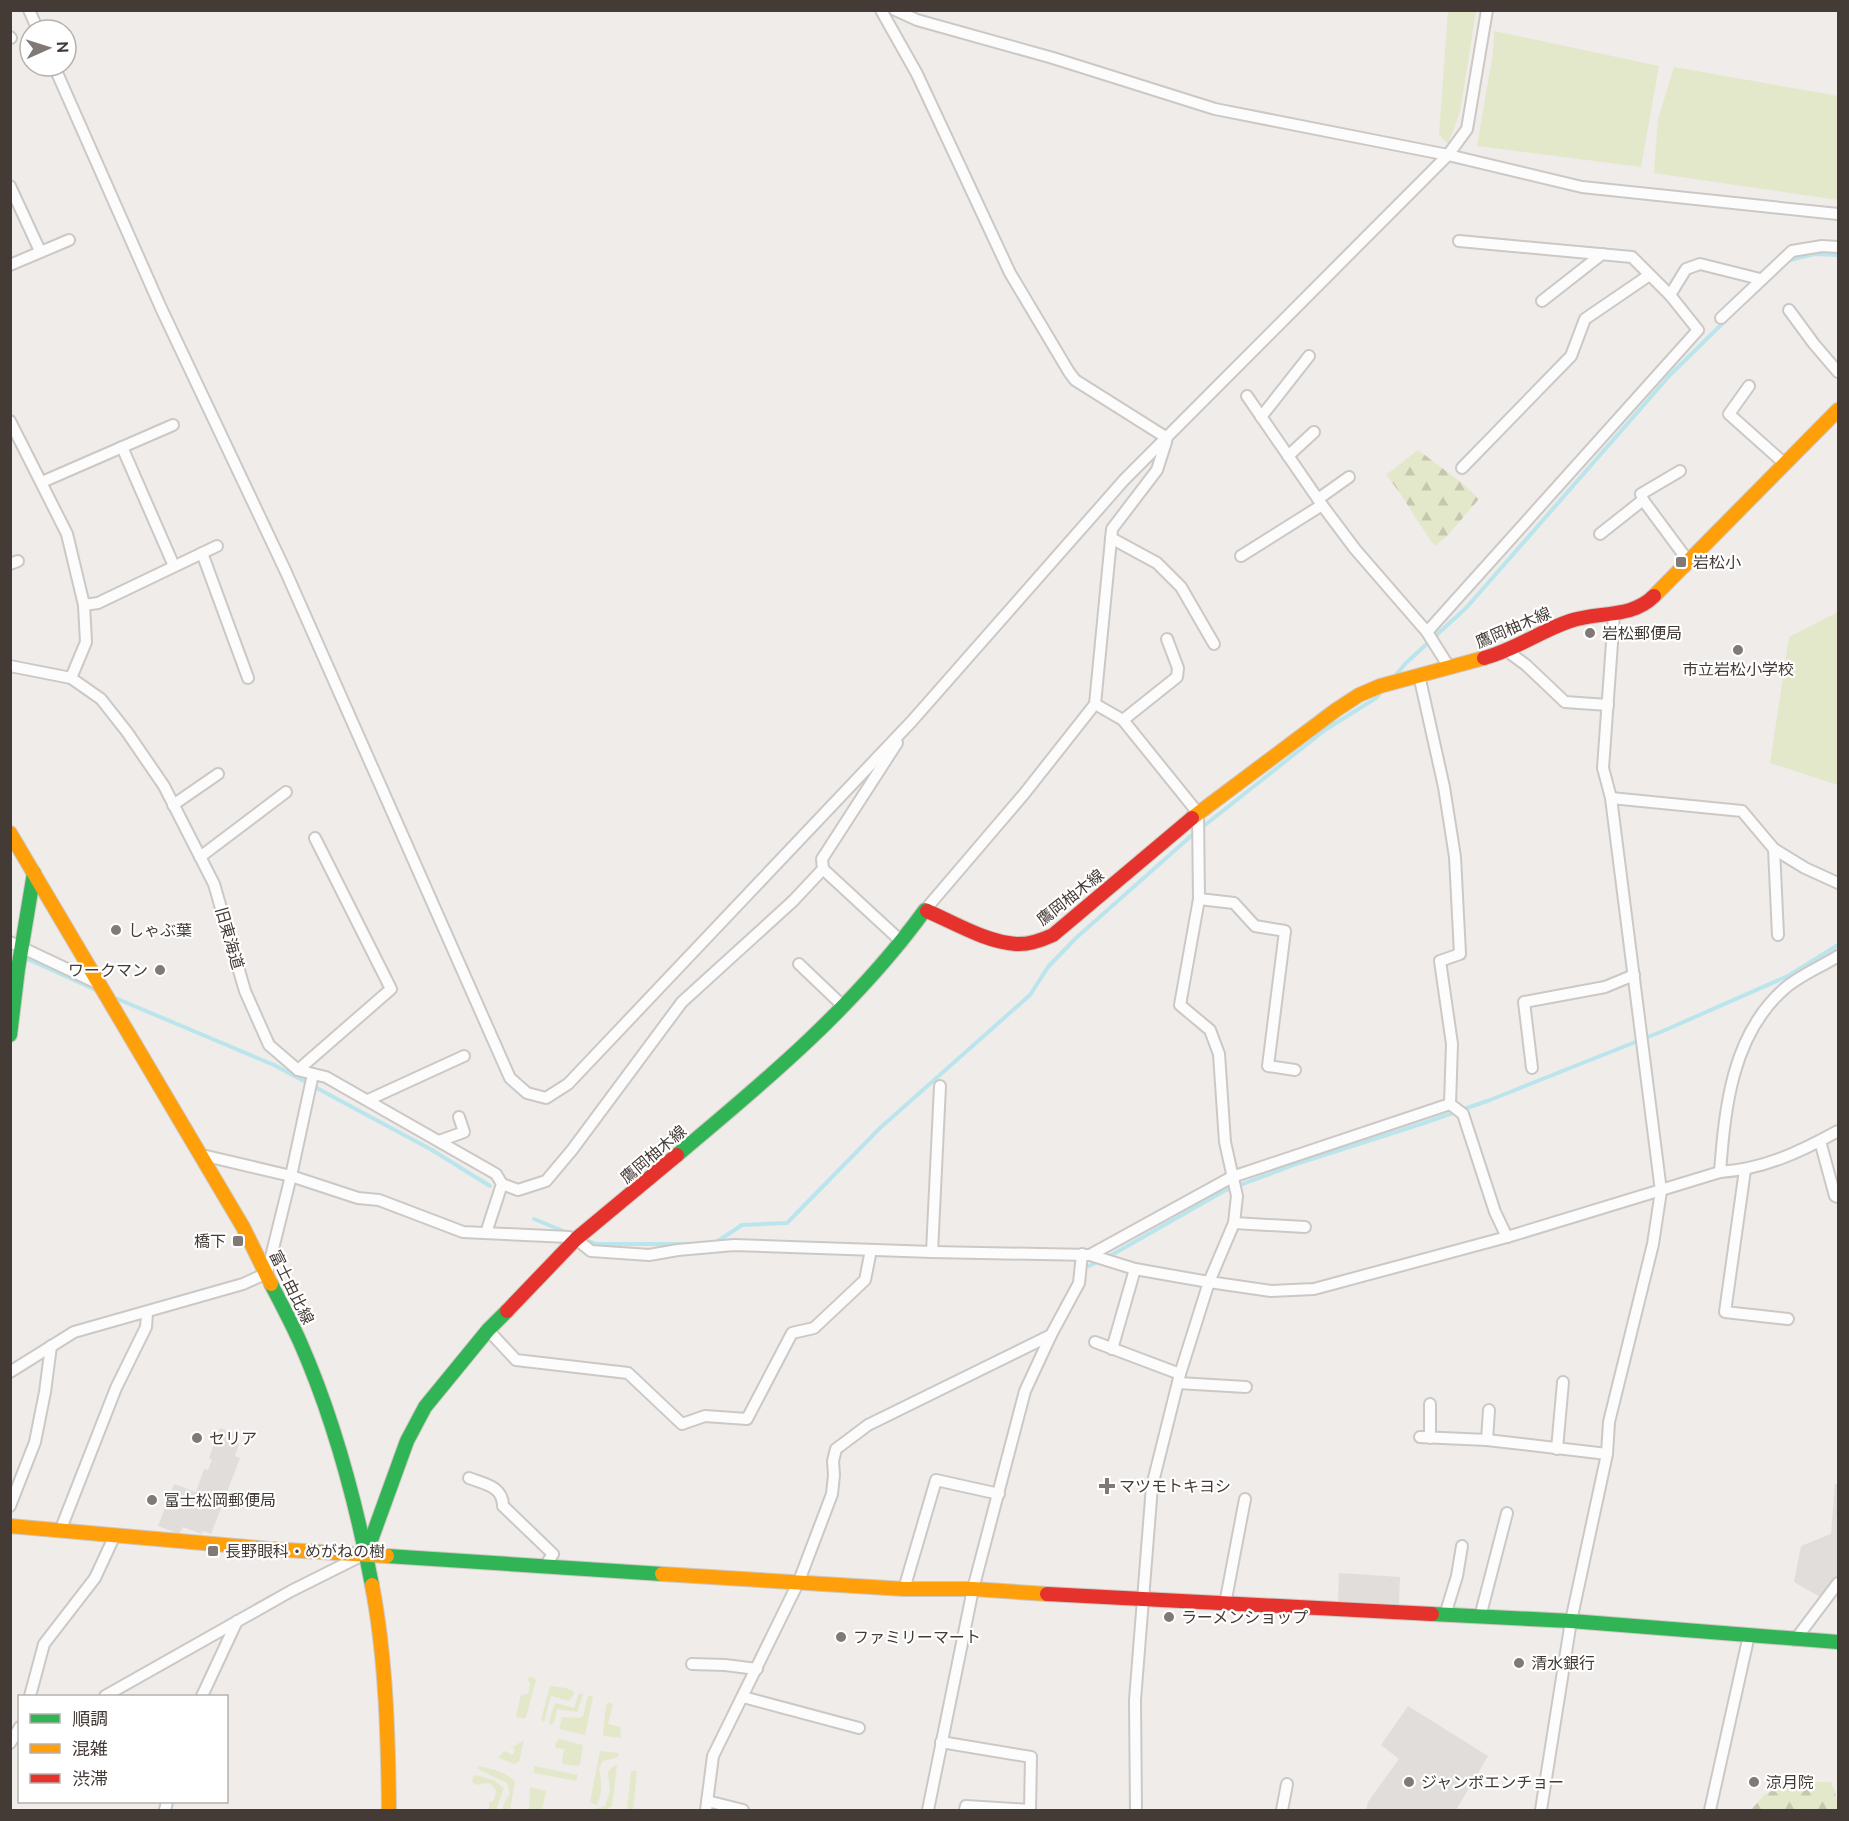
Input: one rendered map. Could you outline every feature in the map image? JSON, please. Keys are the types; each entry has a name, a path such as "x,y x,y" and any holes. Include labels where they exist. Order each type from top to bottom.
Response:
{"main road":[{"name":"鷹岡柚木線","path":"366,1554 407,1441 425,1407 488,1330 576,1239 771,1076 849,1002 902,942 925,910 983,934 1016,944 1038,941 1053,935 1198,813 1359,695 1380,686 1507,651 1571,620 1635,610 1650,600 1839,410"},
{"name":"富士由比線","path":"10,833 243,1227 300,1342 322,1397 342,1459 366,1554 378,1615 388,1744 389,1810"},
{"path":"10,1035 18,969 18,946 34,873"},
{"path":"10,1526 270,1549 904,1589 973,1589 1143,1600 1571,1621 1839,1642"}],"street":[{"path":"881,10 917,74 1010,273 1075,380 1167,438"},
{"path":"895,10 917,20 1053,58 1215,108 1448,155 1581,187 1839,214"},
{"path":"59,78 161,308 285,570 510,1078 527,1093 546,1098 568,1084 912,721 1124,480 1448,155 1467,129 1487,10"},
{"path":"10,186 39,251"},
{"path":"10,265 69,240"},
{"path":"1427,632 1698,330 1670,295 1648,276 1632,257 1459,241"},
{"path":"1720,318 1792,251 1822,246 1839,247"},
{"path":"1542,301 1602,254"},
{"path":"1670,295 1686,269 1700,264 1760,279"},
{"path":"1462,468 1571,356 1585,319 1648,276"},
{"path":"1789,310 1814,344 1839,372"},
{"path":"1261,417 1309,356"},
{"path":"1749,386 1729,414 1785,464"},
{"path":"1247,396 1355,549 1427,632 1449,667"},
{"path":"11,423 67,534 84,605 86,642 71,678"},
{"path":"42,482 173,425"},
{"path":"1288,456 1314,432"},
{"path":"925,910 1024,794 1095,704 1112,529 1157,470 1167,438"},
{"path":"122,447 174,566"},
{"path":"1680,471 1641,494 1642,500 1689,562"},
{"path":"1241,556 1320,502 1349,477"},
{"path":"1600,534 1642,500"},
{"path":"1111,538 1156,563 1181,587 1214,644"},
{"path":"84,605 98,603 217,546"},
{"path":"202,553 248,678"},
{"path":"1541,1810 1571,1621 1607,1454 1609,1422 1653,1244 1661,1191 1611,798 1603,768 1614,615"},
{"path":"1123,720 1177,677 1178,668 1167,639"},
{"path":"1507,651 1526,665 1565,702 1608,705"},
{"name":"旧東海道","path":"10,666 71,678 101,699 164,786 214,884 245,991 269,1045 298,1070 326,1077 368,1100 496,1174 502,1184"},
{"path":"1419,675 1444,787 1455,857 1460,954 1440,961 1452,1044 1451,1105"},
{"path":"1095,704 1123,720 1198,813 1199,899 1180,1005 1210,1030 1219,1054 1224,1142 1237,1194 1234,1223 1209,1282 1179,1378 1152,1486 1135,1700 1136,1810"},
{"path":"902,942 823,869 822,859 912,721"},
{"path":"173,805 218,774"},
{"path":"201,857 286,792"},
{"path":"1611,798 1742,812 1774,849 1805,868 1839,883"},
{"path":"298,1070 391,988 315,838"},
{"path":"1774,849 1778,935"},
{"path":"486,1233 502,1184 518,1190 546,1181 572,1150 682,1002 793,901 823,869"},
{"path":"1199,899 1234,903 1255,926 1285,931 1268,1066 1295,1070"},
{"path":"18,946 101,985"},
{"path":"1719,1172 1729,1089 1743,1048 1761,1013 1785,988 1839,956"},
{"path":"799,964 843,1006"},
{"path":"1532,1068 1524,1002 1605,987 1634,975"},
{"path":"368,1100 464,1056"},
{"path":"10,1372 74,1332 243,1284 267,1273 313,1074"},
{"path":"932,1252 940,1086"},
{"path":"1451,1105 1463,1114 1495,1212 1507,1237"},
{"path":"928,1810 940,1742 973,1589 1025,1391 1079,1283 1089,1255 1232,1177 1451,1105"},
{"path":"439,1141 464,1132 459,1118"},
{"path":"202,1155 291,1176 358,1198 379,1200 463,1232 550,1235 576,1239 591,1251 649,1255 734,1245 1089,1255 1135,1269 1271,1291 1314,1289 1507,1237 1719,1172 1745,1170 1797,1153 1839,1131"},
{"path":"1820,1141 1835,1196 1839,1197"},
{"path":"1745,1170 1725,1312 1788,1319"},
{"path":"1234,1223 1305,1227"},
{"path":"488,1330 516,1360 628,1373 682,1424 705,1416 747,1419 792,1333 814,1328 865,1280 871,1250"},
{"path":"1112,1349 1135,1269"},
{"path":"60,1531 116,1388 146,1327 147,1313"},
{"path":"742,1810 706,1806 712,1756 799,1581 832,1494 833,1461 836,1449 868,1425 1051,1335"},
{"path":"1095,1342 1179,1378 1246,1387"},
{"path":"10,1506 35,1442 51,1346"},
{"path":"1557,1449 1563,1383"},
{"path":"1430,1404 1425,1437 1487,1440 1607,1454"},
{"path":"1487,1440 1489,1410"},
{"path":"469,1478 497,1490 503,1497 503,1506 553,1554 545,1566"},
{"path":"904,1589 936,1480 999,1494"},
{"path":"1225,1604 1245,1499"},
{"path":"1480,1617 1507,1513"},
{"path":"30,1695 44,1644 95,1578 115,1535"},
{"path":"1445,1615 1457,1576 1462,1546"},
{"path":"107,1695 291,1591 366,1554"},
{"path":"1795,1640 1839,1583"},
{"path":"202,1695 237,1621"},
{"path":"1710,1810 1749,1635"},
{"path":"692,1664 757,1669"},
{"path":"743,1697 859,1728"},
{"path":"10,1743 18,1730"},
{"path":"940,1742 1031,1757 1030,1810 966,1806 965,1810"},
{"path":"1282,1810 1287,1784"}],"green space":[{"path":"1448,11 1476,11 1460,112 1448,144 1439,135"},
{"path":"1494,31 1659,66 1641,167 1477,146 1493,53"},
{"path":"1674,67 1838,96 1838,200 1654,173 1658,119"},
{"path":"1418,450 1462,483 1479,499 1448,535 1435,546 1386,475"},
{"path":"1838,612 1838,785 1770,763 1789,637"},
{"path":"532,1677 536,1680 526,1717 523,1719 516,1716 521,1695 528,1694 530,1684 527,1678"},
{"path":"550,1686 566,1688 574,1694 569,1701 551,1696 544,1722 541,1720"},
{"path":"582,1693 577,1712 557,1709 554,1723 550,1725 555,1703 574,1708 578,1695"},
{"path":"588,1695 593,1697 585,1735 559,1729 562,1717 579,1718 583,1716"},
{"path":"609,1702 613,1705 608,1724 620,1727 621,1738 603,1736 606,1705"},
{"path":"559,1739 583,1745 578,1766 563,1764 564,1749 556,1748 555,1744"},
{"path":"524,1740 519,1762 513,1764 498,1757 505,1751 512,1755 515,1751 513,1747"},
{"path":"600,1751 619,1753 618,1757 603,1761 599,1768 601,1792 596,1805 590,1802"},
{"path":"617,1765 612,1806 605,1810 592,1810 605,1806 610,1791 608,1772"},
{"path":"479,1766 504,1773 515,1782 510,1810 503,1810 510,1793 507,1783 479,1770 477,1768"},
{"path":"534,1766 578,1775 576,1781 534,1773"},
{"path":"631,1771 637,1771 633,1810 627,1810"},
{"path":"473,1776 493,1780 504,1788 496,1810 489,1810 489,1803 494,1800 496,1791 490,1784 477,1785 472,1782"},
{"path":"1811,1782 1831,1782 1838,1810 1751,1810 1764,1795 1785,1784 1798,1788"},
{"path":"530,1787 546,1791 542,1810 529,1810"}],"shaded area":[{"path":"220,1428 235,1433 232,1441 239,1444 235,1456 240,1458 211,1534 203,1531 202,1534 183,1527 179,1534 158,1526 174,1484 196,1492 204,1469 208,1470 212,1460 209,1458"},
{"path":"1835,1484 1838,1484 1838,1576 1822,1598 1794,1582 1801,1546 1831,1534"},
{"path":"1339,1573 1400,1577 1399,1604 1338,1601"},
{"path":"1408,1706 1488,1756 1456,1810 1366,1810 1368,1802 1399,1759 1381,1745"}],"waterway":[{"path":"1786,261 1814,254 1838,255"},
{"path":"1394,677 1467,607 1670,375 1725,321"},
{"path":"715,1243 742,1225 787,1223 880,1128 1030,995 1048,967 1076,938 1191,836 1325,730 1376,698 1381,692"},
{"path":"1108,1257 1224,1191 1296,1164 1490,1100 1663,1031 1788,976 1838,945"},
{"path":"23,957 98,991"},
{"path":"113,997 274,1065 432,1150 490,1186"},
{"path":"534,1219 568,1233"},
{"path":"584,1239 596,1244 692,1244"},
{"path":"1089,1266 1101,1260"}],"traffic: fast":[{"path":"10,1035 34,873"},
{"path":"677,1155 809,1040 870,978 925,910 927,911"},
{"path":"271,1284 300,1342 334,1431 359,1523 372,1585"},
{"path":"366,1554 407,1441 425,1407 488,1330 507,1311"},
{"path":"387,1556 662,1574"},
{"path":"1432,1614 1571,1621 1838,1642"}],"traffic: slow":[{"path":"1654,596 1838,410"},
{"path":"1192,818 1359,695 1380,686 1484,658"},
{"path":"10,833 243,1227 271,1284"},
{"path":"10,1526 270,1549 387,1556"},
{"path":"662,1574 904,1589 973,1589 1047,1594"},
{"path":"372,1585 383,1668 389,1810"}],"traffic: jam":[{"path":"1484,658 1570,621 1625,611 1645,603 1654,596"},
{"path":"927,911 993,940 1021,944 1040,940 1053,935 1192,818"},
{"path":"507,1311 576,1239 677,1155"},
{"path":"1047,1594 1432,1614"}],"place":[{"name":"岩松小","path":"1681,562"},
{"name":"岩松郵便局","path":"1590,633"},
{"name":"市立岩松小学校","path":"1738,650"},
{"name":"しゃぶ葉","path":"116,930"},
{"name":"ワークマン","path":"160,970"},
{"name":"橋下","path":"238,1241"},
{"name":"セリア","path":"197,1438"},
{"name":"マツモトキヨシ","path":"1107,1486"},
{"name":"富士松岡郵便局","path":"152,1500"},
{"name":"長野眼科・めがねの樹","path":"213,1551"},
{"name":"ラーメンショップ","path":"1169,1617"},
{"name":"ファミリーマート","path":"841,1637"},
{"name":"清水銀行","path":"1519,1663"},
{"name":"ジャンボエンチョー","path":"1409,1782"},
{"name":"涼月院","path":"1754,1782"}]}
